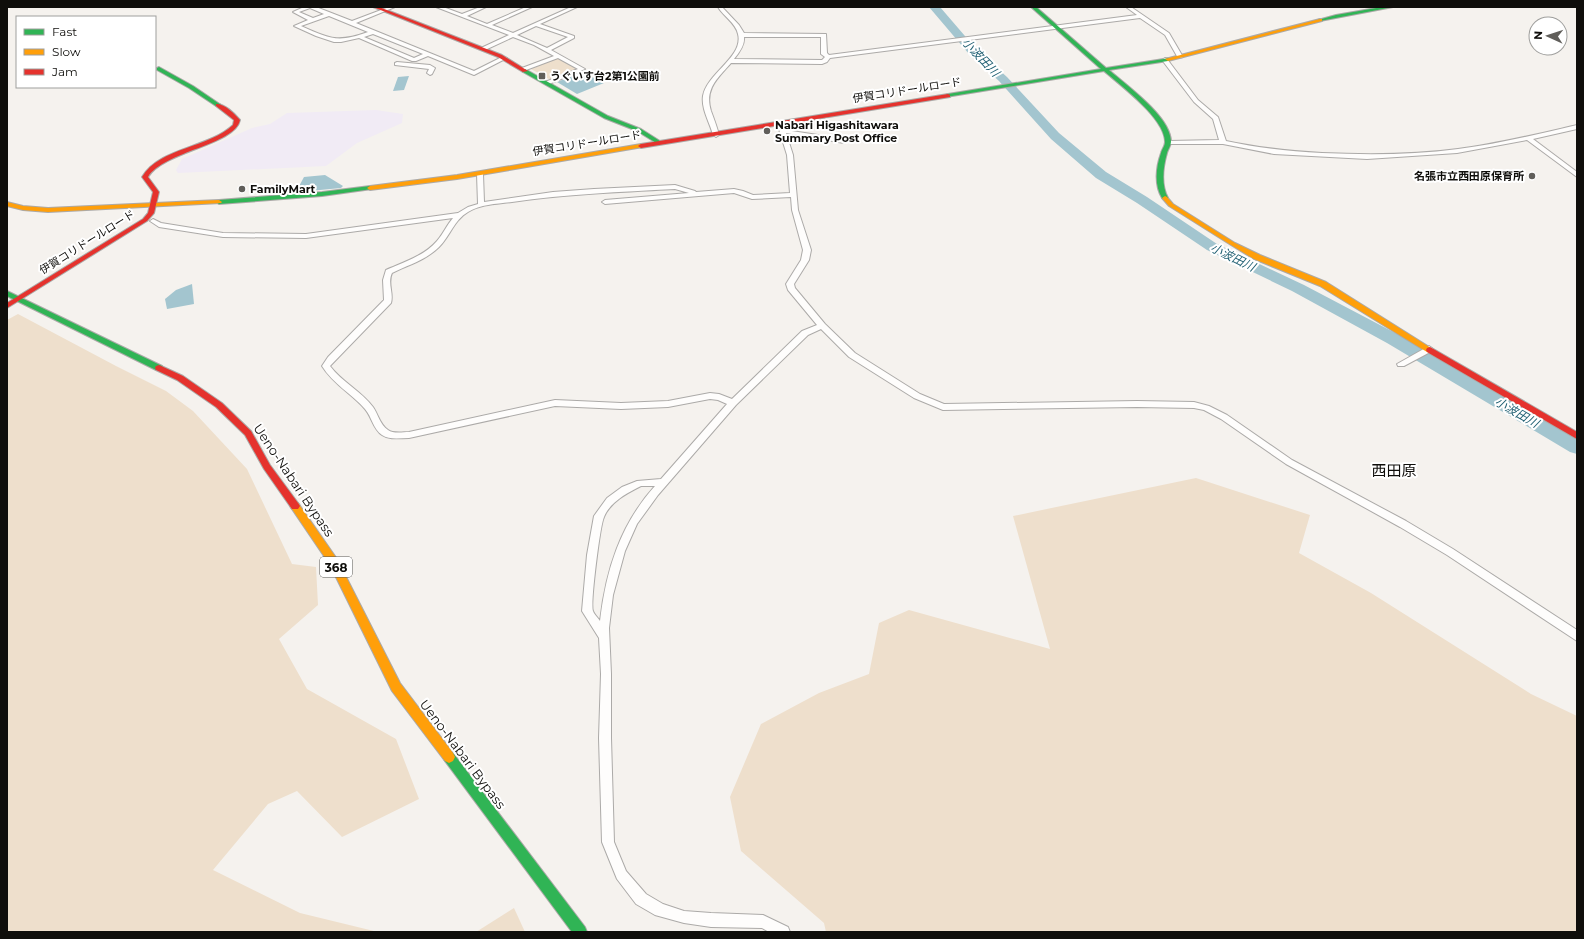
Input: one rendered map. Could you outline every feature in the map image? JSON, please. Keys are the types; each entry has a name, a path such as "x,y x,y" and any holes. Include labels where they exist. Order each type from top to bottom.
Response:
{"main road":[{"path":"1033,7 1154,112 1164,128 1168,143 1164,152 1160,186 1162,194 1172,205 1232,244 1257,257 1324,284 1426,350 1577,436"},
{"name":"伊賀コリドールロード","path":"7,306 138,225 150,216 154,206 179,206 322,194 480,174 660,143 782,127 1002,86 1165,60 1336,16 1391,7"},
{"path":"384,8 504,58 606,117 635,128 660,143"},
{"path":"7,204 23,208 48,210 154,206 156,192 145,178 149,168 159,162 226,133 237,123 234,116 209,99 158,69"},
{"path":"621,150 637,141 639,132 635,128"},
{"name":"Ueno-Nabari Bypass","path":"7,293 180,378 219,405 248,433 266,467 334,562 396,687 580,932"}],"street":[{"path":"308,7 295,12 313,20"},
{"path":"312,7 474,73 504,58"},
{"path":"438,7 513,35 547,50 582,69 547,83"},
{"path":"450,12 461,7"},
{"path":"463,16 484,7"},
{"path":"488,26 530,7"},
{"path":"483,49 575,7"},
{"path":"716,135 714,124 707,106 706,96 710,86 741,46 742,35 737,25 724,14 720,7"},
{"path":"1128,7 1167,34 1180,57"},
{"path":"352,23 384,8"},
{"path":"328,14 297,26 333,41 350,41 372,32"},
{"path":"729,61 822,62 828,57 1142,16"},
{"path":"537,24 572,37 547,50"},
{"path":"742,35 824,35 824,54 828,57"},
{"path":"360,37 414,60"},
{"path":"404,64 428,54"},
{"path":"524,69 559,56"},
{"path":"1165,60 1196,101 1216,118 1223,142"},
{"path":"397,64 430,67 432,68 430,73"},
{"path":"782,127 814,137 844,141"},
{"path":"782,127 790,155 794,210 807,254 790,284 794,294 822,326 852,355 917,396 943,407 1137,404 1194,405 1206,408 1232,422 1289,462 1403,524 1450,552 1577,636"},
{"path":"1168,143 1223,142 1274,152 1367,157 1413,155 1457,150 1528,138 1577,127"},
{"path":"1528,138 1577,176"},
{"path":"480,174 481,205"},
{"path":"153,221 159,225 223,235 306,236 459,215 481,205 544,194 675,187 693,192 694,195"},
{"path":"605,202 734,191 741,192 752,197 792,195"},
{"path":"459,215 436,247 389,272 385,282 389,296 388,301 331,359 326,366 330,372 370,410 381,430 386,434 409,435 555,403 621,406 668,404 710,396 720,397 733,403"},
{"path":"782,932 762,922 711,920 684,917 660,910 640,899 621,875 608,842 605,738 606,674 604,636 608,595 620,551 633,522 655,492 733,403 805,333 822,326"},
{"path":"1401,364 1426,350"},
{"path":"604,636 586,611 592,555 599,516 610,501 625,490 640,483 665,482"}],"shaded area":[{"path":"555,59 559,59 575,68 575,70 549,79 531,69"},
{"path":"376,110 403,114 402,123 357,143 326,166 178,173 176,170 182,159 252,128 270,124 287,113"},
{"path":"18,314 166,391 193,411 247,469 292,564 316,567 318,605 279,639 307,689 396,739 419,799 342,837 297,791 268,804 213,870 300,913 378,932 7,932 7,320"},
{"path":"1196,478 1310,515 1299,553 1371,593 1531,694 1577,716 1577,932 826,932 824,923 741,851 730,797 761,724 819,693 869,674 879,623 909,610 1050,649 1013,516"},
{"path":"514,908 525,932 476,932"}],"water":[{"path":"582,72 604,83 577,94 557,82"},
{"path":"409,76 404,90 393,91 398,77"},
{"path":"325,175 343,186 341,188 299,192 297,190 304,177"},
{"path":"192,284 194,304 167,309 165,299 176,290"}],"waterway":[{"name":"小波田川","path":"934,7 973,52 1003,79 1055,136 1101,175 1142,200 1212,247 1298,288 1393,339 1577,447"}],"traffic: fast":[{"path":"1033,7 1154,112 1168,139 1160,176 1161,188 1165,198"},
{"path":"1320,20 1391,7"},
{"path":"948,96 1168,59"},
{"path":"159,69 191,87 218,105"},
{"path":"525,71 606,117 639,130 660,143"},
{"path":"219,202 322,194 370,188"},
{"path":"7,293 159,368"},
{"path":"449,757 580,932"}],"traffic: slow":[{"path":"1168,59 1320,20"},
{"path":"370,188 457,177 641,146"},
{"path":"1165,198 1171,205 1233,244 1257,257 1323,284 1430,350"},
{"path":"7,204 23,208 48,210 219,202"},
{"path":"295,506 334,562 396,687 449,757"}],"traffic: jam":[{"path":"375,7 500,56 525,71"},
{"path":"641,146 948,96"},
{"path":"7,306 145,220 151,213 156,192 145,177 149,171 168,159 226,133 236,125 237,120 234,116 218,105"},
{"path":"1430,350 1577,436"},
{"path":"159,368 180,378 219,405 248,433 267,467 295,506"}],"place":[{"name":"うぐいす台2第1公園前","path":"542,76"},
{"name":"Nabari Higashitawara Summary Post Office","path":"767,131"},
{"name":"名張市立西田原保育所","path":"1532,176"},
{"name":"FamilyMart","path":"242,189"}],"district":[{"name":"西田原","path":"1394,470"}]}
